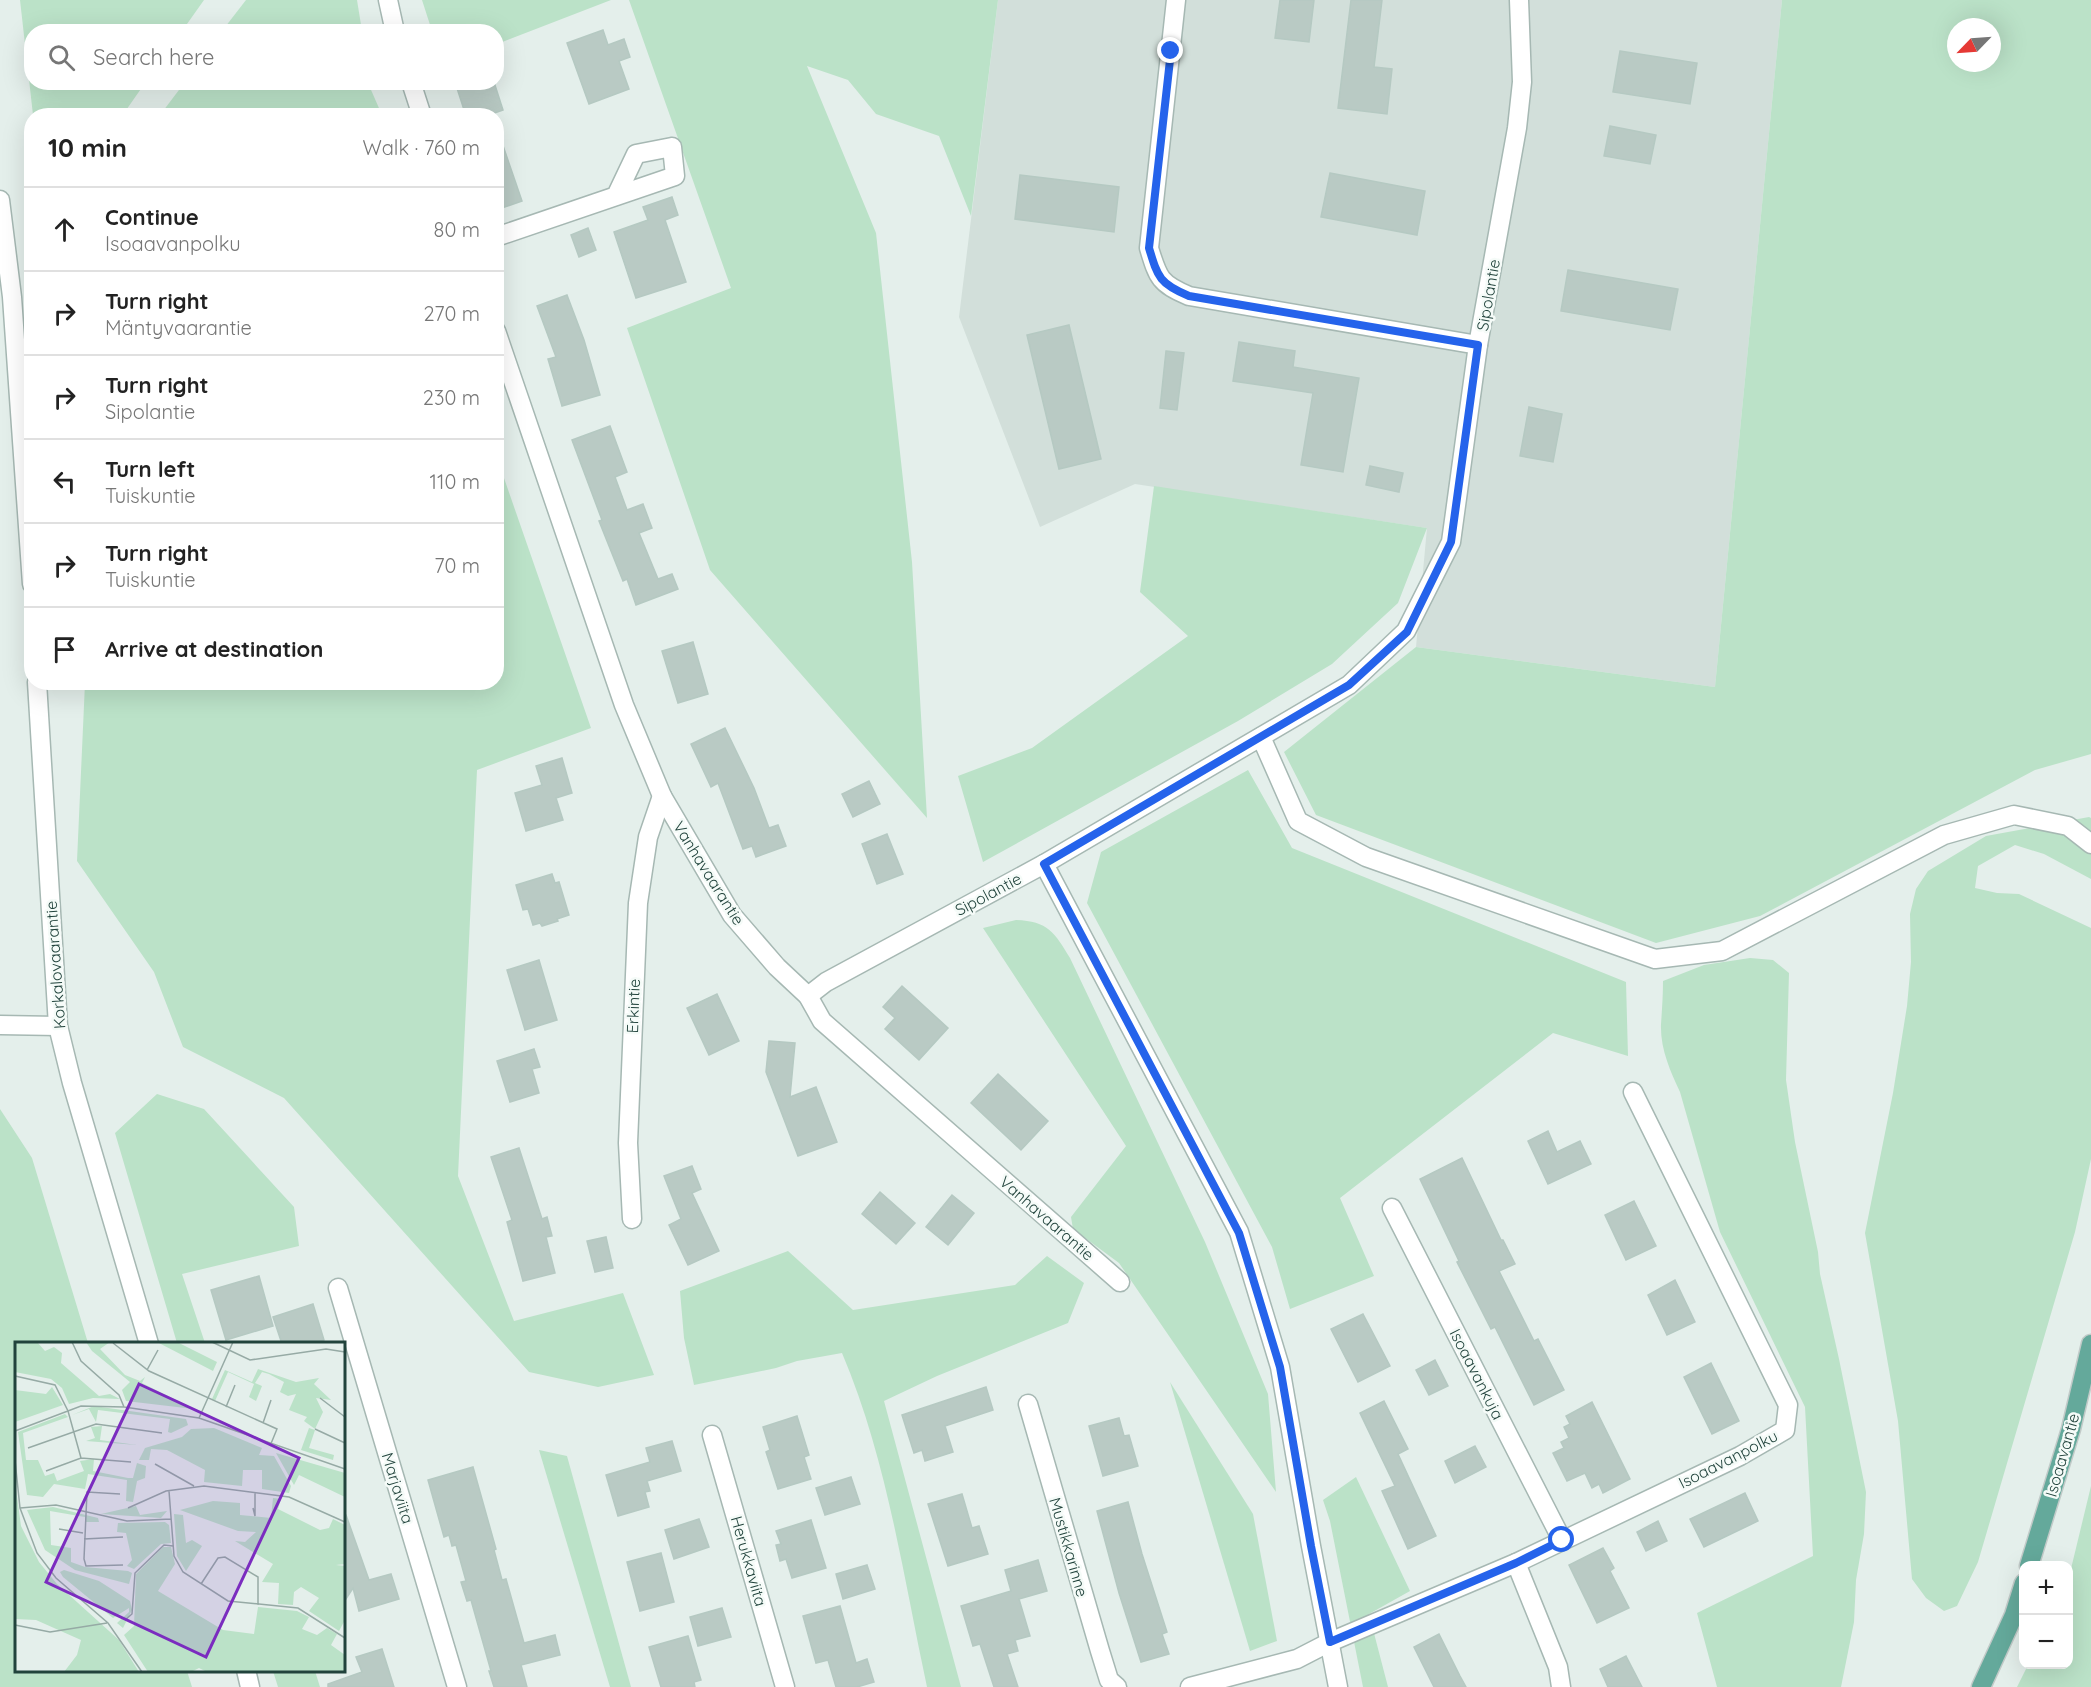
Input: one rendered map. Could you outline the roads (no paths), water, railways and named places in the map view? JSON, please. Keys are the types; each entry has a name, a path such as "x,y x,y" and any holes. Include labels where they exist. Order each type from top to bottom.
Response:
{"main road":[{"name":"Isoaavantie","path":"2031,1561 2071,1429 2091,1344"},
{"path":"1981,1687 2019,1599"}],"street":[{"path":"388,0 393,24"},
{"path":"1176,0 1149,248 1156,271 1167,287 1189,296 1478,345"},
{"name":"Sipolantie","path":"808,996 826,982 1044,864 1349,685 1407,632 1451,542 1478,345 1518,116 1522,81 1519,0"},
{"path":"414,90 419,108"},
{"path":"504,234 616,196"},
{"path":"0,200 6,298 24,496"},
{"name":"Vanhavaarantie","path":"504,354 624,705 662,796 732,915 777,967 808,996 822,1022 1120,1282"},
{"name":"Korkalovaarantie","path":"38,690 58,1026 72,1083 148,1342"},
{"path":"1261,736 1298,820 1366,857 1655,959 1722,951 1944,835 2014,815 2068,826 2091,844"},
{"name":"Erkintie","path":"632,1219 627,1143 638,914 648,837 662,796"},
{"path":"1044,864 1239,1233 1280,1367 1338,1687"},
{"path":"0,1025 58,1026"},
{"name":"Isoaavanpolku","path":"1330,1642 1516,1563 1740,1456 1785,1430 1788,1405 1633,1092"},
{"name":"Isoaavankuja","path":"1392,1208 1562,1540"},
{"name":"Marjaviita","path":"338,1288 457,1687"},
{"name":"Mustikkarinne","path":"1028,1404 1109,1680 1116,1687"},
{"name":"Herukkaviita","path":"712,1435 785,1687"},
{"path":"1516,1563 1558,1667 1561,1687"},
{"path":"1190,1687 1297,1659 1330,1642"},
{"path":"246,1672 250,1687"}]}
